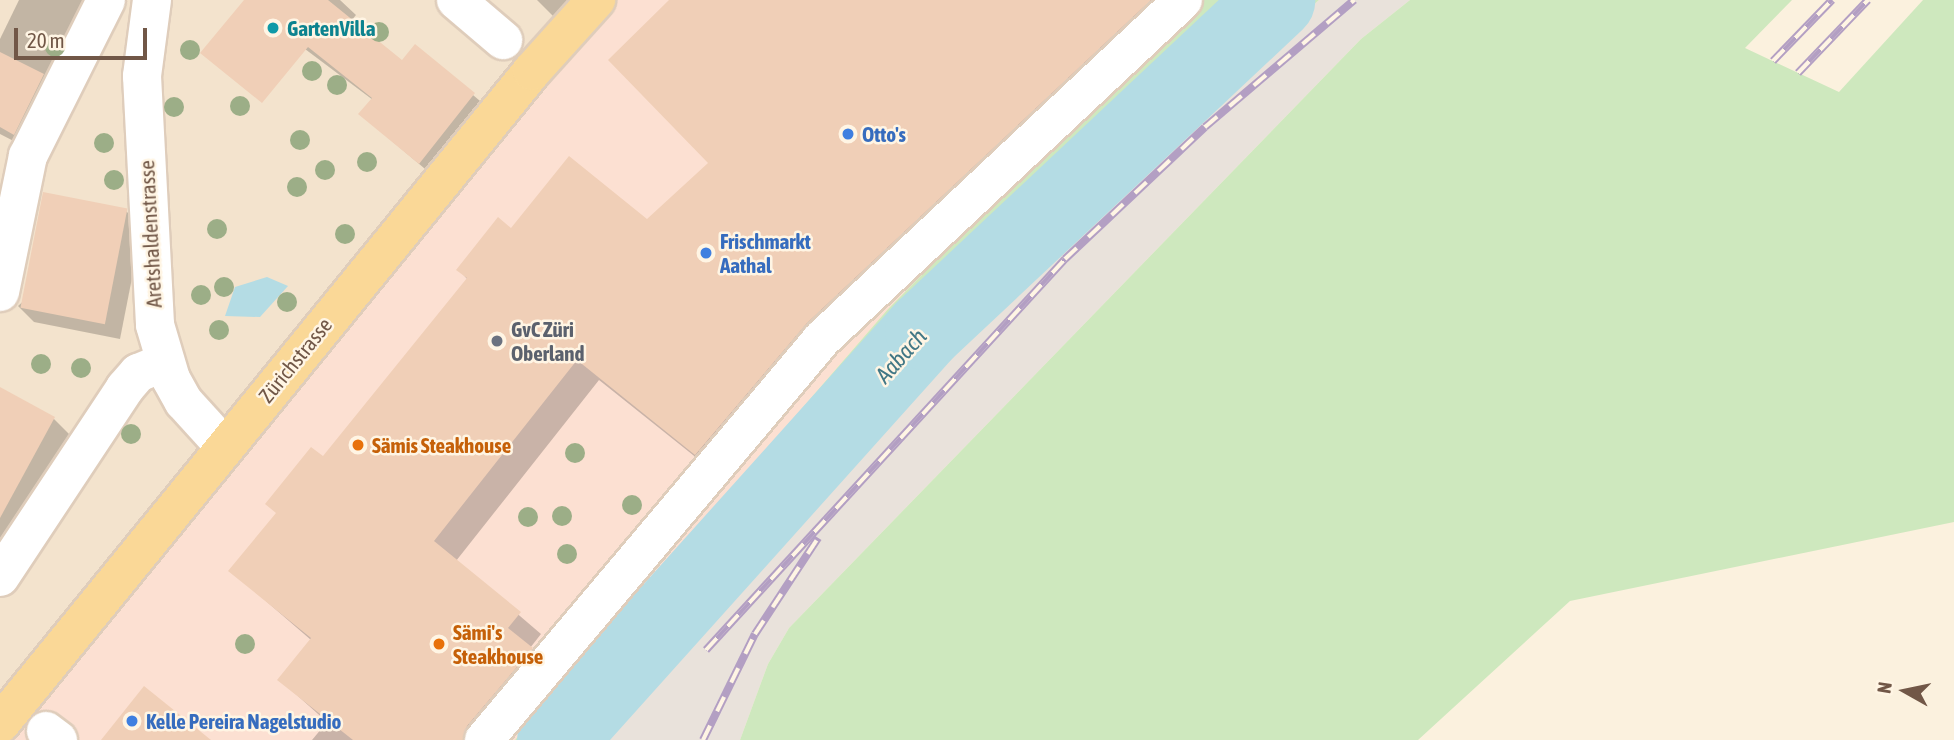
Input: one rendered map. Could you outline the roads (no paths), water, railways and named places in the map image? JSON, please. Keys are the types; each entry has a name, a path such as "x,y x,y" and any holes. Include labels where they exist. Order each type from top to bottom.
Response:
{"main road":[{"name":"Zürichstrasse","path":"0,724 524,81 596,0"}],"street":[{"path":"0,292 28,156 106,0"},
{"name":"Aretshaldenstrasse","path":"152,0 142,76 152,293 165,362 184,402 225,447"},
{"path":"456,0 503,40"},
{"path":"484,740 822,339 1183,0"},
{"path":"0,577 125,388 138,373 165,362"}],"water":[{"path":"267,277 288,286 260,317 225,316 235,287"}],"waterway":[{"name":"Aabach","path":"556,740 924,330 1275,0"}],"railway":[{"path":"706,650 1065,259 1205,127 1354,0"},
{"path":"1773,61 1832,0"},
{"path":"1798,73 1868,0"},
{"path":"703,740 755,634 818,538"}],"place":[{"name":"GartenVilla","path":"273,28"},
{"name":"Otto's","path":"848,134"},
{"name":"Frischmarkt Aathal","path":"706,253"},
{"name":"GvC Züri Oberland","path":"497,341"},
{"name":"Sämis Steakhouse","path":"358,445"},
{"name":"Sämi's Steakhouse","path":"439,644"},
{"name":"Kelle Pereira Nagelstudio","path":"132,721"}]}
